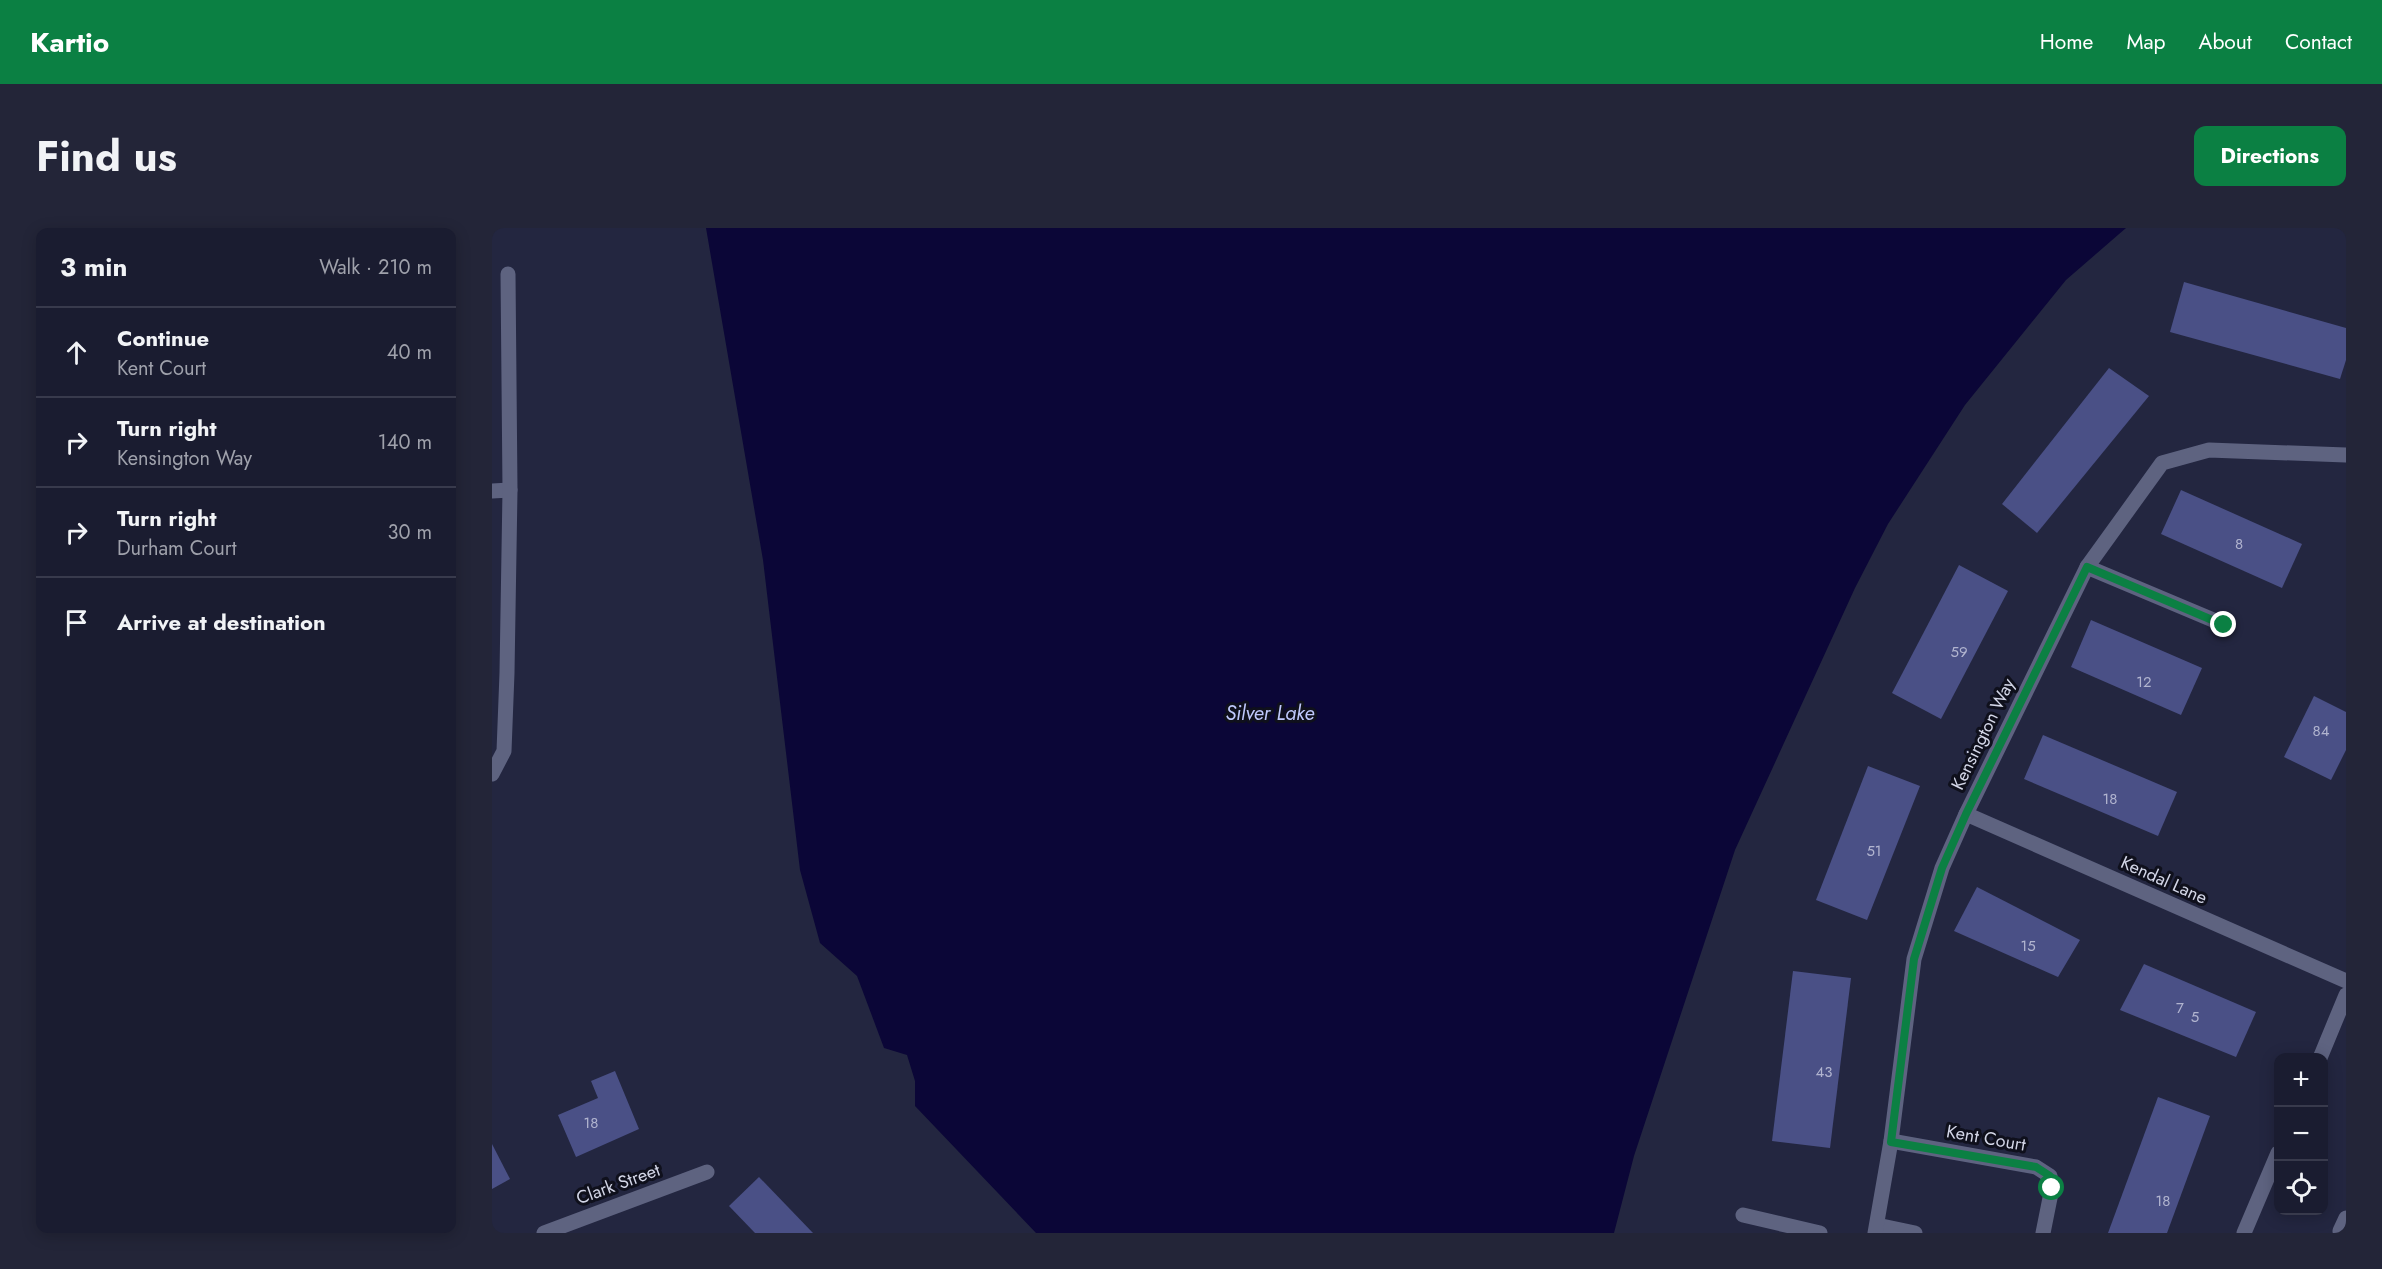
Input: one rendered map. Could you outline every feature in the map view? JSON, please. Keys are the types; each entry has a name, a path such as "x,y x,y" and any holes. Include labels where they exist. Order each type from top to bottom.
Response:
{"street":[{"path":"492,774 504,751 510,490 508,274"},
{"name":"Kensington Way","path":"1876,1229 1891,1142 1914,959 1942,868 1966,814 2087,567 2162,463 2209,450 2346,455"},
{"path":"492,491 510,490"},
{"path":"2087,567 2224,625"},
{"name":"Kendal Lane","path":"1966,814 2346,981"},
{"path":"2322,1053 2346,995"},
{"name":"Kent Court","path":"1891,1142 2036,1167 2050,1176 2052,1188 2043,1233"},
{"path":"2244,1233 2275,1161"},
{"name":"Clark Street","path":"544,1233 707,1172"},
{"path":"1743,1215 1820,1233"},
{"path":"2345,1233 2340,1231 2346,1218"},
{"path":"1876,1229 1915,1233"}],"water":[{"name":"Silver Lake","path":"706,228 2126,228 2066,280 1965,405 1888,524 1855,588 1735,850 1634,1156 1614,1233 1036,1233 915,1106 915,1081 907,1055 884,1048 857,976 820,943 800,870 763,560"}],"building":[{"path":"2184,282 2346,328 2346,360 2340,379 2170,332"},
{"path":"2109,368 2149,396 2037,533 2002,504"},
{"path":"2181,490 2302,544 2282,588 2161,534"},
{"path":"1959,565 2008,591 1941,719 1892,693"},
{"path":"2091,620 2202,668 2181,715 2071,667"},
{"path":"2314,696 2346,712 2346,750 2331,780 2284,757"},
{"path":"2043,735 2177,792 2158,836 2024,779"},
{"path":"1868,766 1920,786 1867,920 1816,900"},
{"path":"1977,887 2080,940 2058,977 1954,931"},
{"path":"2144,964 2256,1012 2236,1057 2120,1010"},
{"path":"1793,971 1851,978 1830,1148 1772,1141"},
{"path":"615,1071 639,1129 576,1157 558,1115 598,1098 591,1081"},
{"path":"2158,1097 2210,1116 2167,1233 2108,1233"},
{"path":"492,1144 510,1179 492,1189"},
{"path":"759,1177 813,1233 755,1233 729,1206"}],"route":[{"path":"2052,1188 2050,1176 2036,1167 1891,1142 1914,959 1942,868 1966,814 2087,567 2224,625"}]}
